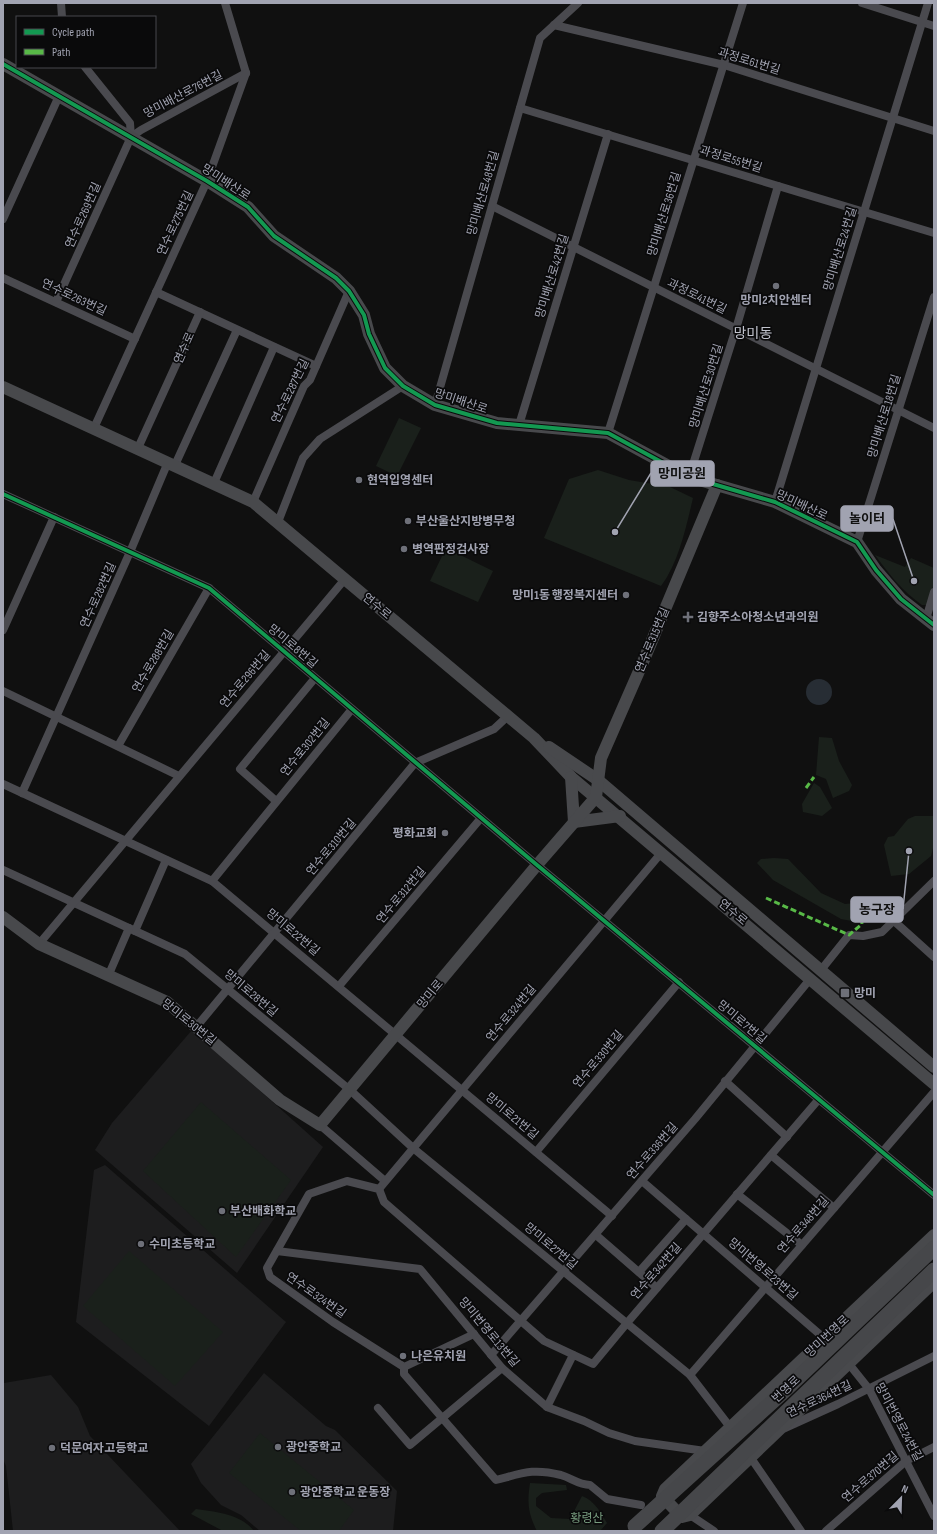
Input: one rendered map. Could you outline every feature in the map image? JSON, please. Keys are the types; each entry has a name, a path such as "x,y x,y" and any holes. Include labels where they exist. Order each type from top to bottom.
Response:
{"highway":[{"name":"번영로","path":"635,1526 781,1394 934,1248"},
{"name":"번영로","path":"662,1531 934,1270"}],"street":[{"path":"61,3 62,16"},
{"path":"225,3 246,73"},
{"name":"망미배산로36번길","path":"608,433 744,3"},
{"path":"862,3 934,26"},
{"name":"망미배산로24번길","path":"775,502 928,3"},
{"name":"망미배산로48번길","path":"435,405 540,38 573,5"},
{"name":"과정로61번길","path":"554,25 724,65 934,131"},
{"name":"망미배산로","path":"3,64 207,181 248,207 274,236 336,278 349,291 364,315 369,334 384,368 403,386 435,405 497,422 608,433 689,477 775,502 857,542 876,570 901,599 930,622"},
{"path":"86,68 130,123 131,137"},
{"name":"망미배산로76번길","path":"131,137 141,130 246,73"},
{"name":"연수로275번길","path":"94,428 207,181 246,73"},
{"path":"3,219 59,96"},
{"name":"과정로55번길","path":"520,108 934,233"},
{"name":"망미배산로42번길","path":"519,425 608,134"},
{"name":"연수로269번길","path":"56,302 131,137"},
{"name":"망미배산로30번길","path":"689,477 736,329 778,186"},
{"name":"과정로41번길","path":"492,206 934,428"},
{"name":"연수로263번길","path":"3,278 135,339"},
{"name":"연수로287번길","path":"253,502 304,386 310,380 349,291"},
{"path":"156,292 316,366"},
{"name":"망미배산로18번길","path":"857,542 934,297"},
{"name":"연수로","path":"138,448 200,312"},
{"path":"172,464 237,330"},
{"path":"214,482 274,347"},
{"path":"278,522 303,458 320,440 403,386"},
{"name":"연수로","path":"3,388 214,482 253,502 534,738 571,777 620,816 934,1084"},
{"name":"연수로282번길","path":"22,793 130,552 172,464"},
{"name":"연수로315번길","path":"596,797 601,758 717,485"},
{"name":"망미로8번길","path":"3,494 209,588 537,865"},
{"path":"3,630 54,517"},
{"name":"연수로296번길","path":"39,944 344,579"},
{"name":"연수로288번길","path":"118,746 209,588"},
{"path":"930,622 934,592"},
{"name":"망미로8번길","path":"276,801 240,769 315,678"},
{"path":"3,690 179,776"},
{"name":"연수로302번길","path":"212,881 352,709"},
{"name":"연수로310번길","path":"197,1026 415,763 494,729 508,716"},
{"name":"연수로","path":"534,738 598,780 934,1067"},
{"path":"571,777 574,822 620,816"},
{"name":"망미로22번길","path":"3,784 212,881 397,1034"},
{"name":"망미로","path":"320,1125 537,865 596,797"},
{"name":"연수로312번길","path":"339,986 481,818"},
{"name":"연수로324번길","path":"404,1367 333,1322 270,1277 267,1268 309,1194 347,1181 378,1189 662,852"},
{"path":"109,974 166,860"},
{"name":"망미로7번길","path":"537,865 934,1195"},
{"name":"망미로28번길","path":"3,870 185,954 350,1090"},
{"path":"821,970 849,935 863,936 882,932 934,881"},
{"name":"망미로30번길","path":"3,916 39,944 109,974 167,1002 197,1026 280,1100 320,1125"},
{"path":"894,921 934,957"},
{"name":"연수로336번길","path":"491,1355 564,1273 811,978"},
{"name":"연수로330번길","path":"536,1152 679,982"},
{"name":"망미로21번길","path":"397,1034 612,1216"},
{"path":"725,1081 787,1137"},
{"name":"망미로27번길","path":"350,1090 413,1148 690,1375 730,1427"},
{"name":"연수로348번길","path":"690,1375 934,1092"},
{"name":"연수로342번길","path":"573,1356 593,1364 819,1099"},
{"path":"320,1125 385,1181"},
{"path":"771,1155 834,1208"},
{"name":"망미번영로23번길","path":"642,1181 824,1338"},
{"path":"378,1189 384,1202 544,1341 573,1356 547,1407"},
{"path":"737,1194 802,1245"},
{"path":"639,1272 686,1219"},
{"path":"596,1235 657,1288"},
{"name":"망미번영로","path":"714,1531 690,1516 682,1516 662,1496 665,1489 934,1235"},
{"name":"망미번영로13번길","path":"277,1251 420,1269 502,1368 547,1407 584,1421 609,1433 635,1442 705,1451"},
{"path":"690,1516 934,1282"},
{"path":"474,1334 404,1367 404,1374 444,1418 496,1480 534,1470 562,1475 583,1485 590,1485 606,1499 641,1505"},
{"name":"연수로364번길","path":"778,1431 869,1389 934,1356"},
{"name":"망미번영로24번길","path":"849,1364 869,1389 934,1516"},
{"path":"378,1408 410,1445 502,1368"},
{"name":"연수로370번길","path":"826,1531 906,1461 934,1447"},
{"path":"750,1458 801,1531"}],"shaded area":[{"path":"819,679 828,683 832,692 828,701 819,705 810,701 806,692 810,683"},
{"name":"부산배화학교","path":"192,1030 323,1147 237,1273 95,1150 112,1123"},
{"name":"수미초등학교","path":"105,1165 286,1322 209,1426 76,1322 94,1170"},
{"name":"광안중학교","path":"264,1373 326,1426 335,1430 397,1491 393,1531 260,1531 241,1515 221,1505 201,1483 191,1464"},
{"name":"덕문여자고등학교","path":"51,1375 78,1407 90,1436 180,1531 13,1531 6,1466 3,1459 4,1383"}],"green space":[{"path":"399,418 421,428 397,476 376,466"},
{"path":"598,470 629,480 670,487 693,498 685,532 673,566 661,586 544,538 569,479"},
{"path":"446,548 493,571 478,602 430,581"},
{"path":"875,555 905,567 911,558 934,568 934,584 927,605 922,605 902,588"},
{"path":"819,737 832,738 839,761 852,785 849,791 833,798 826,779 816,775"},
{"path":"814,783 820,787 832,808 822,816 803,812 802,804"},
{"path":"915,816 934,816 934,844 931,856 909,874 891,876 884,845 888,837 894,836 908,819"},
{"path":"761,859 788,859 821,893 845,904 855,903 857,922 841,919 773,880 757,863"},
{"path":"201,1102 291,1180 236,1257 143,1171"},
{"path":"129,1251 223,1332 175,1386 83,1306"},
{"name":"광안중학교 운동장","path":"260,1433 354,1510 339,1531 301,1531 229,1473"},
{"name":"황령산","path":"530,1483 566,1485 567,1490 542,1493 536,1498 536,1506 551,1518 570,1519 582,1496 594,1504 607,1523 600,1531 537,1531 529,1508"},
{"path":"196,1509 235,1517 249,1525 254,1531 223,1531 191,1514"}],"marked path":[{"path":"806,788 814,777"},
{"path":"766,898 849,935 862,924 860,897"}],"cycle path":[{"path":"3,64 207,181 248,207 274,236 336,278 349,291 364,315 369,334 385,368 403,386 435,405 497,423 608,433 689,477 775,502 857,542 876,570 901,599 934,625"},
{"path":"3,494 209,588 537,865 934,1195"}],"place":[{"name":"망미2치안센터","path":"776,286"},
{"name":"현역입영센터","path":"359,480"},
{"name":"부산울산지방병무청","path":"408,521"},
{"name":"망미공원","path":"615,532"},
{"name":"병역판정검사장","path":"404,549"},
{"name":"놀이터","path":"914,581"},
{"name":"망미1동 행정복지센터","path":"626,595"},
{"name":"김향주소아청소년과의원","path":"688,617"},
{"name":"평화교회","path":"445,833"},
{"name":"농구장","path":"909,851"},
{"name":"망미","path":"845,993"},
{"name":"부산배화학교","path":"222,1211"},
{"name":"수미초등학교","path":"141,1244"},
{"name":"나은유치원","path":"403,1356"},
{"name":"광안중학교","path":"278,1447"},
{"name":"덕문여자고등학교","path":"52,1448"},
{"name":"광안중학교 운동장","path":"292,1492"}],"district":[{"name":"망미동","path":"753,333"}]}
